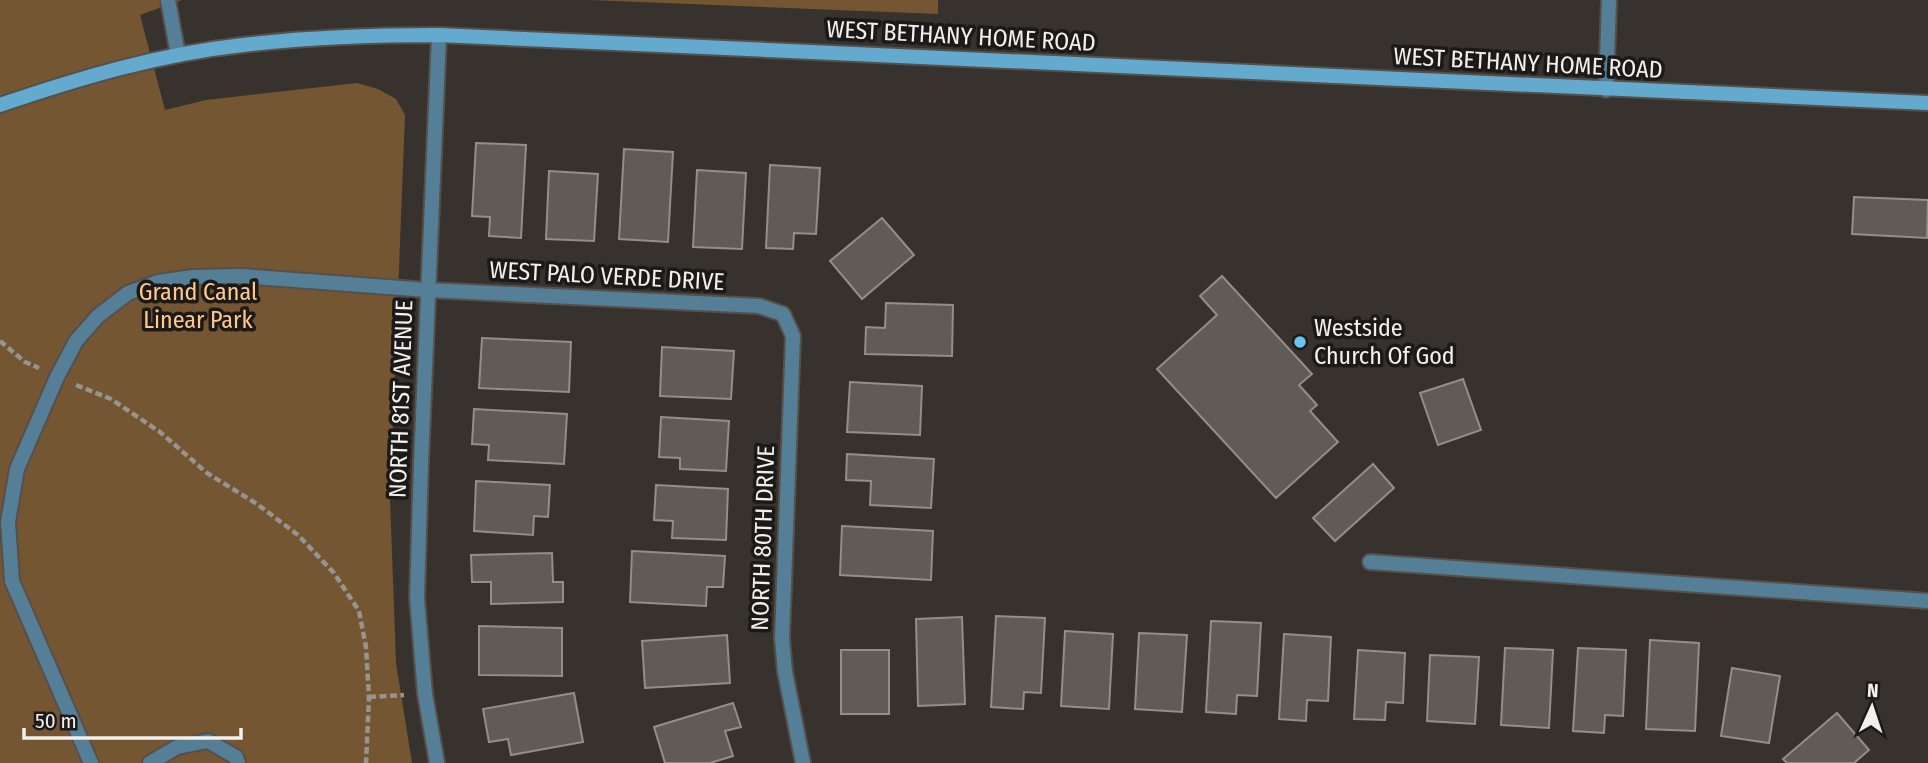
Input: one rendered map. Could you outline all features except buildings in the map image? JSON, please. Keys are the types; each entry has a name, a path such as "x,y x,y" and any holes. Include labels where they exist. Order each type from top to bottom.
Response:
{"main road":[{"name":"WEST BETHANY HOME ROAD","path":"0,104 116,68 178,55 242,45 378,35 439,35 1928,103"}],"street":[{"path":"168,0 178,55"},
{"path":"1606,90 1609,0"},
{"name":"NORTH 81ST AVENUE","path":"437,763 425,694 417,598 439,35"},
{"name":"WEST PALO VERDE DRIVE","path":"91,763 12,582 8,522 17,469 57,377 76,341 98,316 128,293 170,280 242,276 428,290 759,306 783,314"},
{"name":"NORTH 80TH DRIVE","path":"783,314 793,336 782,638 785,672 803,763"},
{"path":"1370,562 1928,601"},
{"path":"150,763 177,747 208,741 236,757 238,763"}],"path":[{"path":"0,341 25,362 38,368"},
{"path":"69,382 111,399 160,432 207,473 257,504 307,544 334,573 359,611 366,647 369,697 366,763"},
{"path":"369,697 425,694"}],"green space":[{"name":"Grand Canal Linear Park","path":"0,0 182,0 140,15 165,110 206,100 357,83 378,89 396,99 405,115 390,498 396,663 412,763 0,763"},
{"path":"590,0 938,0 938,14"}],"place":[{"name":"Westside Church Of God","path":"1300,342"}]}
